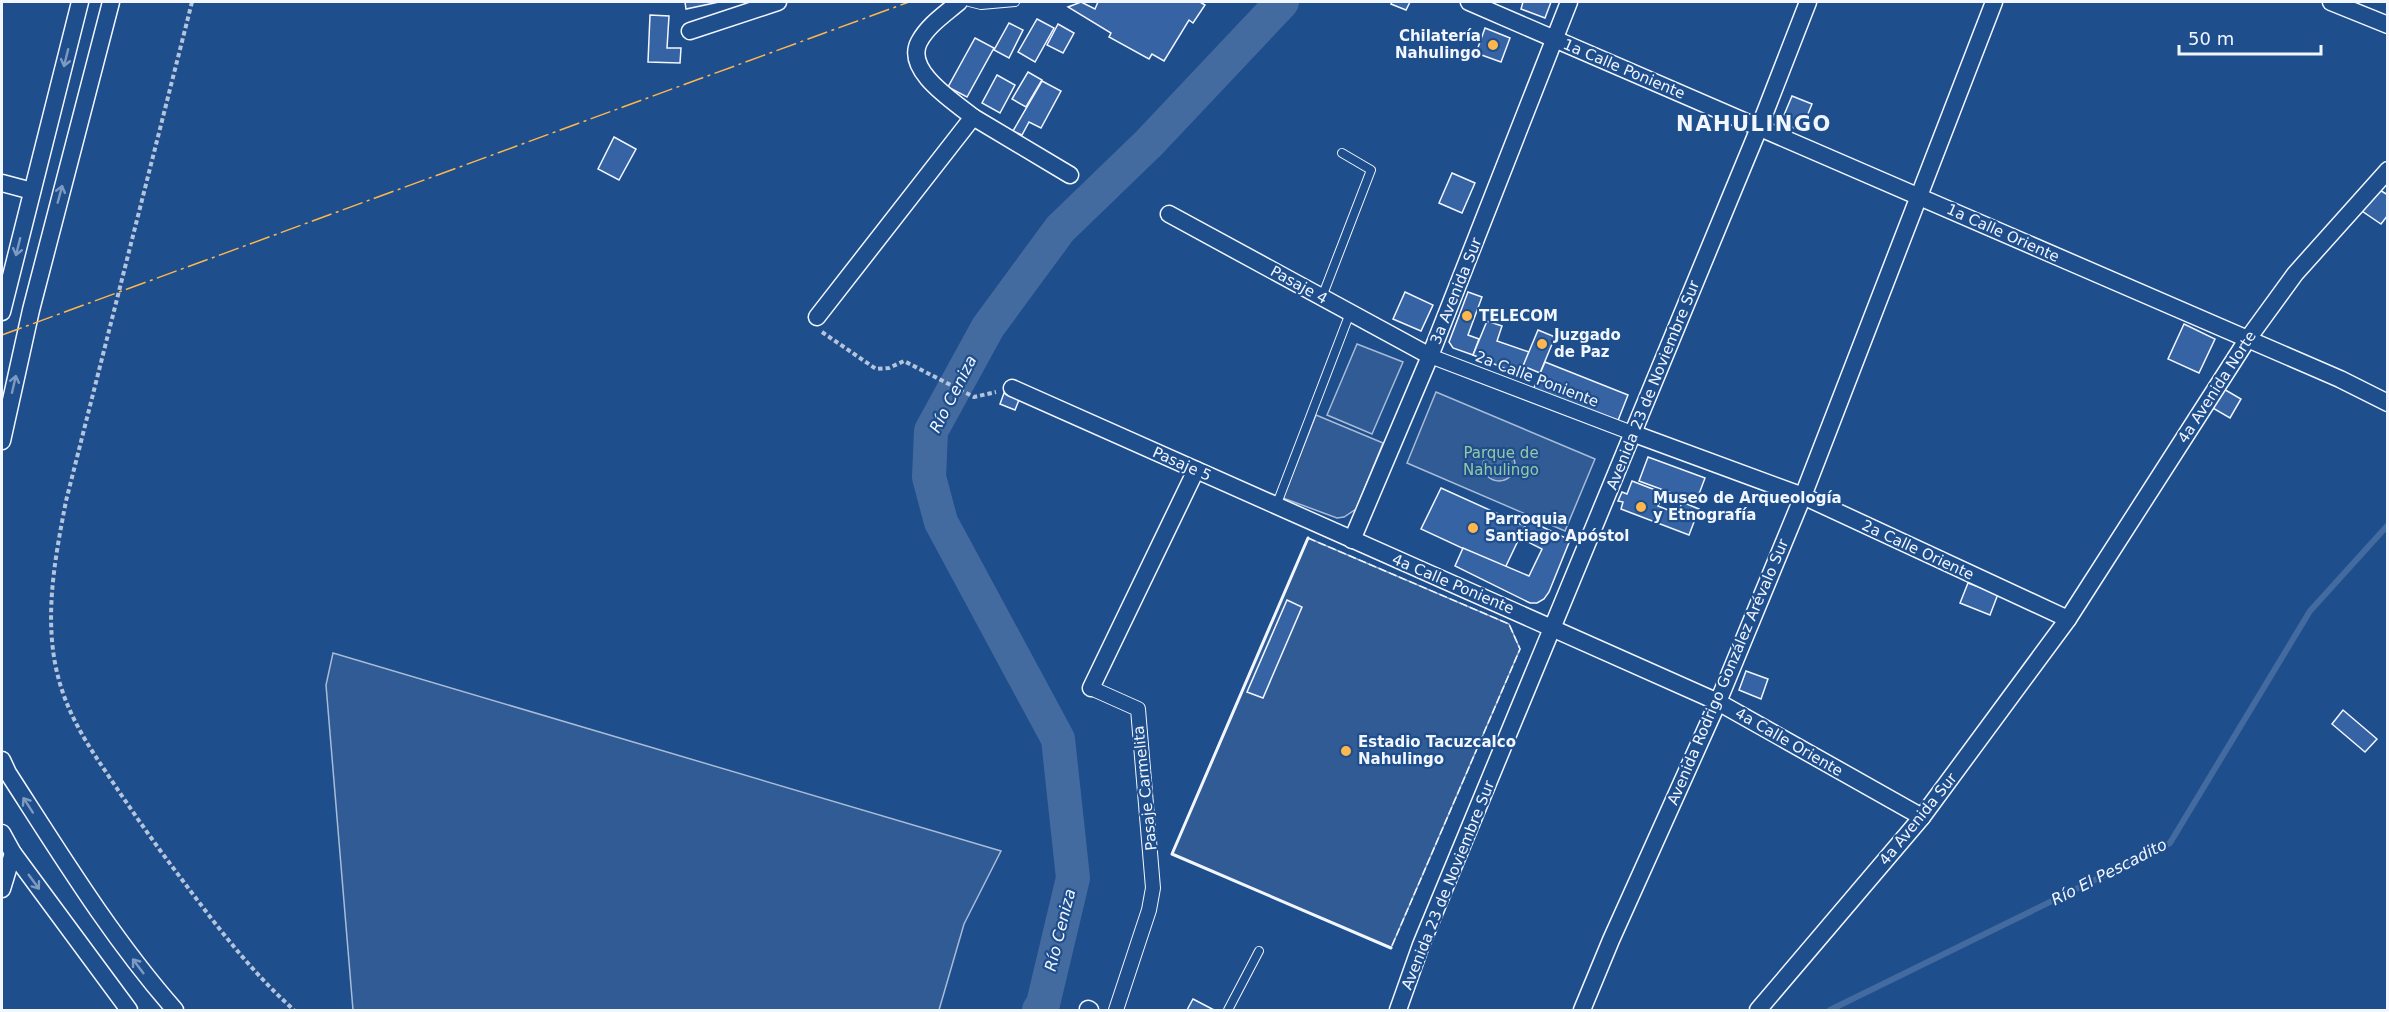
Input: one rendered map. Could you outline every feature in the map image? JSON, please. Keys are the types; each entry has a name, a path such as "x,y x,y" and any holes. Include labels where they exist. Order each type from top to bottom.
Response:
{"street":[{"path":"3,304 80,2"},
{"path":"2,441 34,299 111,2"},
{"path":"690,31 778,2"},
{"path":"959,2 930,28 918,44 918,64 931,83 973,117 1070,175"},
{"name":"1a Calle Poniente","path":"1469,2 1760,128"},
{"name":"3a Avenida Sur","path":"1352,540 1430,356 1569,2"},
{"name":"Avenida 23 de Noviembre Sur","path":"1398,1011 1421,945 1760,128 1808,2"},
{"name":"Avenida Rodrigo González Arévalo Sur","path":"1582,1011 1611,940 1718,702 1803,496 1994,2"},
{"path":"2331,2 2388,25"},
{"path":"817,317 973,117"},
{"name":"1a Calle Oriente","path":"1760,128 2340,379 2388,403"},
{"name":"4a Avenida Norte","path":"2068,619 2247,340 2295,274 2388,170"},
{"path":"2,183 33,191"},
{"name":"Pasaje 4","path":"1169,214 1430,356"},
{"name":"2a Calle Poniente","path":"1430,356 1632,434"},
{"name":"Pasaje 5","path":"1012,388 1352,540"},
{"name":"2a Calle Oriente","path":"1632,434 1803,496 2068,619"},
{"name":"Pasaje Carmelita","path":"1116,1011 1149,910 1154,876 1138,710 1091,687 1196,470"},
{"name":"4a Calle Poniente","path":"1352,540 1554,628"},
{"name":"4a Avenida Sur","path":"1758,1011 1922,817 2068,619"},
{"name":"4a Calle Oriente","path":"1554,628 1718,702 1922,817"},
{"path":"2,760 8,773 97,910 148,979 175,1011"},
{"path":"2,833 14,853 129,1011"},
{"path":"2,889 14,853"}],"lane":[{"path":"969,2 981,5 1015,2"},
{"path":"1322,297 1371,170 1342,153"},
{"path":"1276,506 1350,313"},
{"path":"1228,1011 1259,951"}],"path":[{"path":"192,2 66,501 54,564 52,622 55,661 63,694 79,731 148,835 230,943 294,1011"},
{"path":"817,317 819,327 824,334 876,369 889,368 904,361 974,397 1012,388"}],"shaded area":[{"path":"1357,344 1403,362 1372,434 1327,415"},
{"name":"Parque de Nahulingo","path":"1436,392 1595,459 1565,531 1407,463"},
{"path":"1316,415 1383,443 1356,509 1344,517 1337,518 1283,498"},
{"path":"1499,449 1510,454 1515,465 1510,476 1499,481 1488,476 1483,465 1488,454"},
{"name":"Estadio Tacuzcalco Nahulingo","path":"1308,538 1509,624 1520,649 1391,948 1172,854"},
{"path":"333,653 1001,851 964,924 939,1010 353,1010 326,685"}],"building":[{"path":"685,2 719,2 686,9"},
{"path":"1081,2 1095,9 1098,2 1200,2 1205,5 1193,23 1189,20 1164,61 1152,54 1149,59 1109,37 1111,33 1068,7"},
{"path":"1392,2 1410,2 1406,10 1391,4"},
{"path":"1523,2 1551,2 1545,18 1521,9"},
{"path":"650,15 669,16 667,48 681,48 680,63 648,62"},
{"path":"1037,19 1054,28 1035,62 1018,52"},
{"path":"1009,23 1023,30 1009,58 994,50"},
{"path":"1058,24 1074,33 1063,53 1047,45"},
{"name":"Chilatería Nahulingo","path":"1485,28 1510,38 1501,62 1476,53"},
{"path":"975,38 994,48 967,97 948,87"},
{"path":"1028,72 1042,80 1026,107 1012,99"},
{"path":"997,75 1015,85 1000,113 982,103"},
{"path":"1042,81 1061,91 1041,128 1029,122 1022,135 1013,131"},
{"path":"1792,96 1812,104 1801,131 1781,122"},
{"path":"614,137 636,149 619,180 598,169"},
{"path":"1452,173 1475,183 1462,213 1439,203"},
{"path":"2378,189 2388,195 2388,215 2381,224 2362,211"},
{"path":"1405,292 1433,305 1421,331 1393,319"},
{"name":"TELECOM","path":"1468,292 1482,297 1468,335 1479,339 1473,355 1453,348 1449,342"},
{"path":"1487,321 1502,326 1497,341 1529,352 1520,375 1473,355"},
{"path":"2184,324 2215,339 2199,373 2168,359"},
{"name":"Juzgado de Paz","path":"1538,330 1555,337 1540,373 1523,366"},
{"path":"1545,362 1628,395 1617,423 1533,390"},
{"path":"2222,388 2241,399 2230,418 2211,407"},
{"path":"1004,393 1019,400 1015,410 1000,404"},
{"path":"1648,457 1705,478 1696,502 1639,481"},
{"name":"Museo de Arqueología y Etnografía","path":"1632,481 1663,493 1658,506 1678,514 1682,502 1699,509 1689,535 1621,509 1623,502 1618,501 1622,492 1627,494"},
{"name":"Parroquia Santiago Apóstol","path":"1441,488 1525,526 1505,568 1421,529"},
{"path":"1528,520 1570,540 1544,599 1537,603 1530,603 1455,566 1463,548 1529,576 1542,549 1520,538"},
{"path":"1968,583 1998,594 1990,615 1960,603"},
{"path":"1287,600 1302,607 1263,698 1247,692"},
{"path":"1746,671 1768,679 1761,699 1739,690"},
{"path":"2343,710 2377,739 2365,752 2332,724"},
{"path":"1193,999 1214,1010 1187,1010"}],"waterway":[{"name":"Río Ceniza","path":"1039,1010 1043,1004 1073,878 1058,739 941,522 929,477 931,431 988,327 1060,229 1149,143 1282,2"},
{"name":"Río El Pescadito","path":"1830,1010 2170,843 2310,611 2388,525"}],"fence":[{"path":"1308,538 1509,624 1520,649 1391,948"}],"wall":[{"path":"1308,538 1172,854 1391,948"}],"power":[{"path":"2,335 909,2"}],"place":[{"name":"Chilatería Nahulingo","path":"1493,45"},
{"name":"TELECOM","path":"1467,316"},
{"name":"Juzgado de Paz","path":"1542,344"},
{"name":"Museo de Arqueología y Etnografía","path":"1641,507"},
{"name":"Parroquia Santiago Apóstol","path":"1473,528"},
{"name":"Estadio Tacuzcalco Nahulingo","path":"1346,751"}],"district":[{"name":"NAHULINGO","path":"1754,124"}]}
